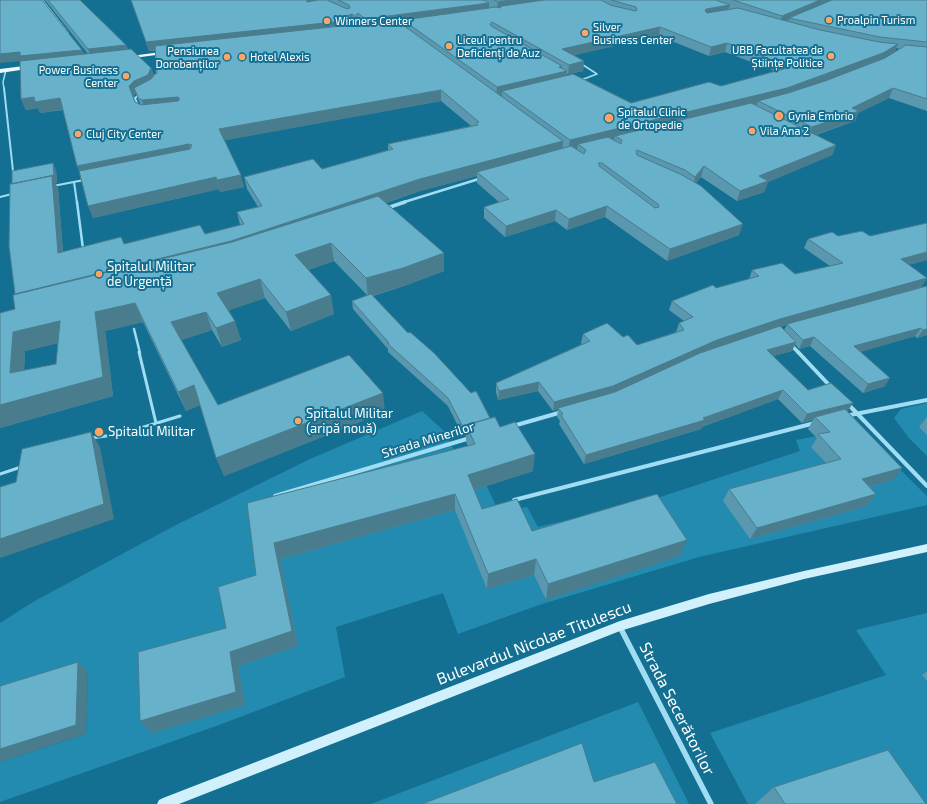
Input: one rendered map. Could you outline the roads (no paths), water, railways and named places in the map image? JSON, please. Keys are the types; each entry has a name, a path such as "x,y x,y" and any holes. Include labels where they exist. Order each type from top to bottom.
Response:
{"main road":[{"path":"120,58 179,51"},
{"path":"0,71 40,66"},
{"name":"Bulevardul Nicolae Titulescu","path":"163,804 620,626 709,599 796,577 927,548"}],"street":[{"path":"42,0 73,38"},
{"path":"385,209 486,177"},
{"path":"788,342 835,391"},
{"path":"841,417 927,400"},
{"path":"845,402 927,486"},
{"path":"505,428 566,411"},
{"path":"505,503 818,423"},
{"name":"Strada Minerilor","path":"266,499 475,436"},
{"name":"Strada Secerătorilor","path":"620,626 711,804"}],"lane":[{"path":"156,54 158,83"},
{"path":"575,81 597,74 577,62"},
{"path":"6,70 3,82 13,171"},
{"path":"141,112 135,98 145,91"},
{"path":"52,186 89,179"},
{"path":"74,182 83,252"},
{"path":"0,197 15,194"},
{"path":"134,329 156,423"},
{"path":"89,439 121,434 180,416"},
{"path":"0,474 26,465"}],"place":[{"name":"Proalpin Turism","path":"829,20"},
{"name":"Winners Center","path":"327,21"},
{"name":"Silver Business Center","path":"585,33"},
{"name":"Liceul pentru Deficienți de Auz","path":"449,46"},
{"name":"UBB Facultatea de Științe Politice","path":"831,56"},
{"name":"Pensiunea Dorobanților","path":"227,57"},
{"name":"Hotel Alexis","path":"242,57"},
{"name":"Power Business Center","path":"126,76"},
{"name":"Gynia Embrio","path":"779,116"},
{"name":"Spitalul Clinic de Ortopedie","path":"609,118"},
{"name":"Vila Ana 2","path":"752,131"},
{"name":"Cluj City Center","path":"78,134"},
{"name":"Spitalul Militar de Urgență","path":"99,274"},
{"name":"Spitalul Militar (aripă nouă)","path":"298,421"},
{"name":"Spitalul Militar","path":"99,432"}]}
